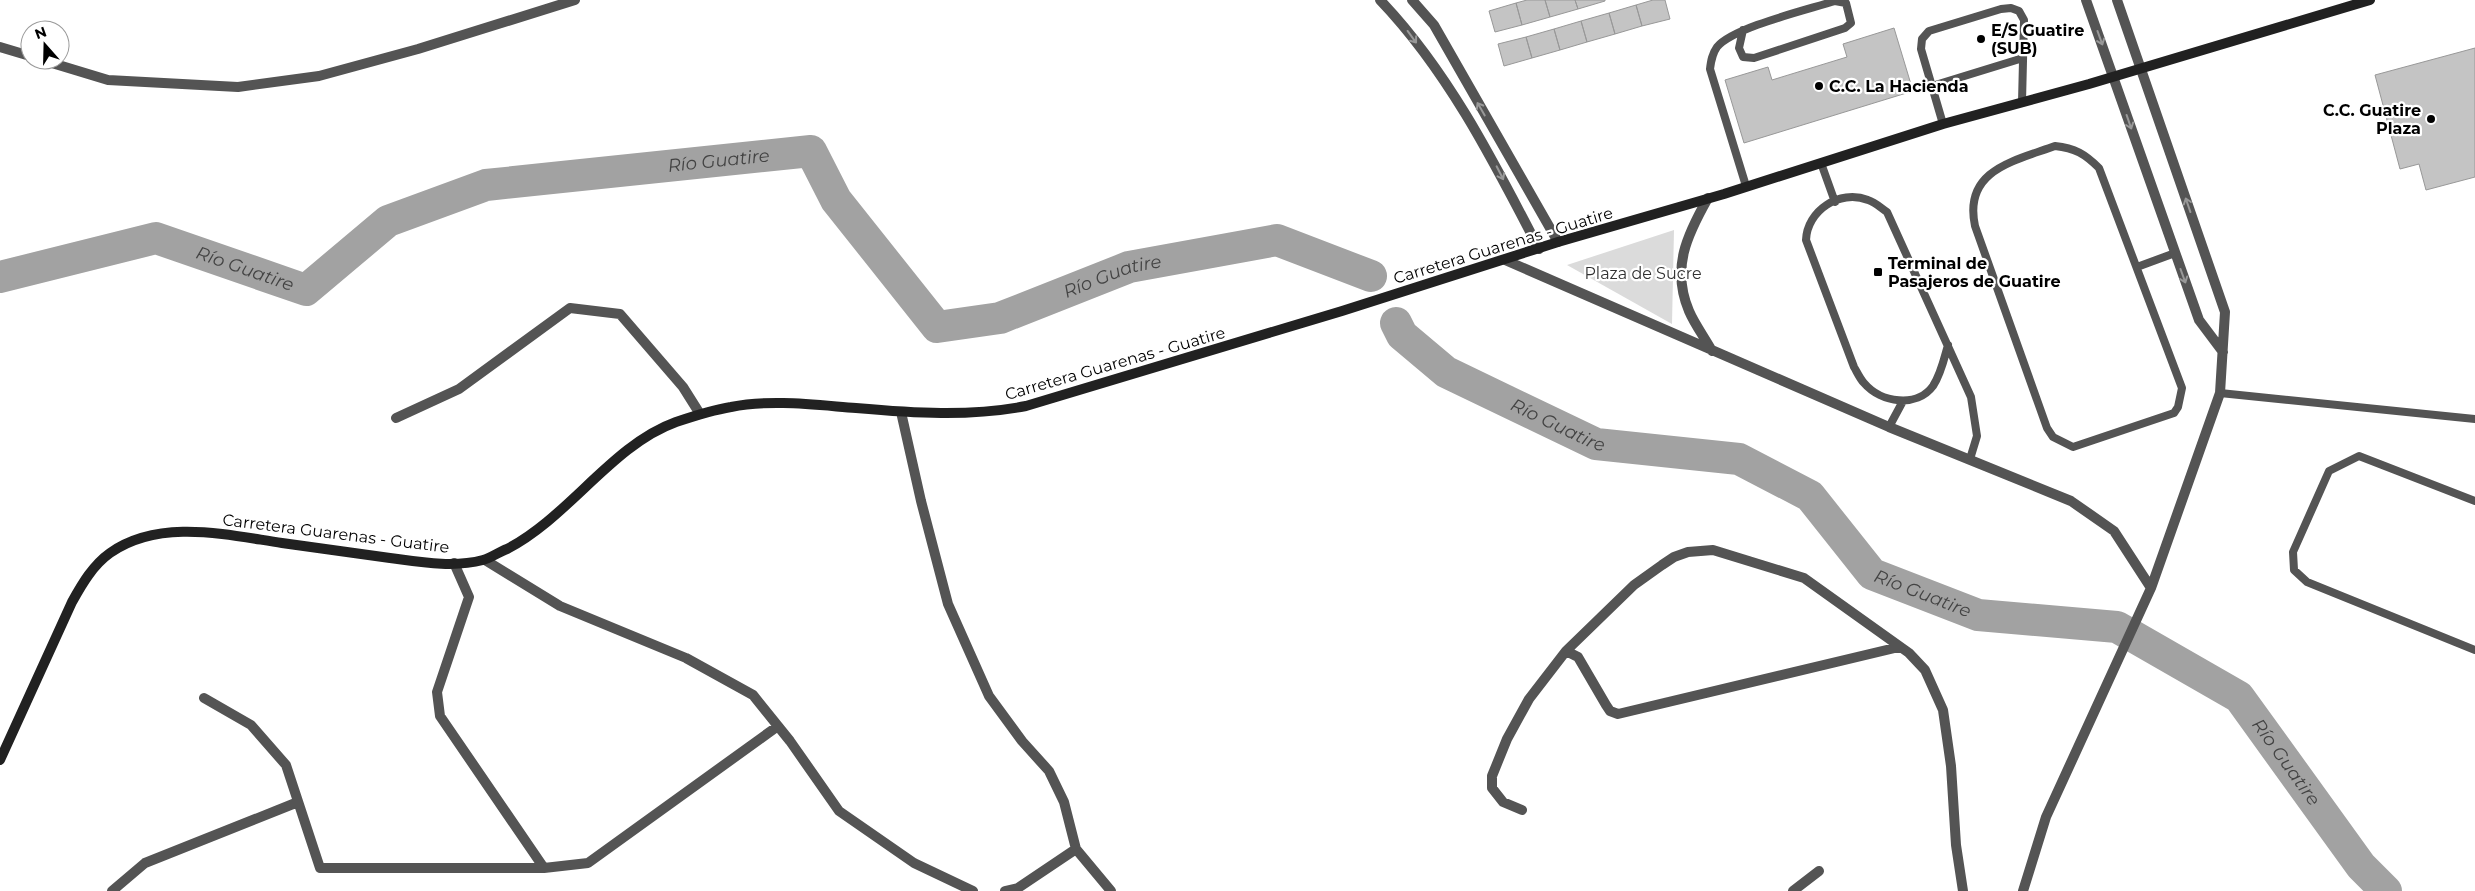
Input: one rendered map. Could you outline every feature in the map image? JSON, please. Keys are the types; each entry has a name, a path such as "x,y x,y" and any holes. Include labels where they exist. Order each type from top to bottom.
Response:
{"main road":[{"name":"Carretera Guarenas - Guatire","path":"0,760 72,602 86,578 109,554 128,543 151,535 206,532 416,562 454,563 484,560 530,536 628,450 651,434 700,414 733,406 764,404 819,405 901,412 984,412 1026,406 1342,311 1558,242 1708,198 1943,124 2142,68 2370,0"}],"street":[{"path":"70,68 108,80 238,87 319,76 418,49 575,0"},
{"path":"1380,0 1397,17 1436,70 1490,154 1539,248"},
{"path":"2086,0 2199,320 2223,352"},
{"path":"2023,891 2025,879 2046,817 2151,588 2220,393 2225,312 2117,0"},
{"path":"1415,1 1434,25 1558,242"},
{"path":"0,47 20,53"},
{"path":"1708,198 1685,242 1682,266 1683,290 1689,311 1712,351"},
{"path":"1505,260 1889,427 2071,501 2094,515 2114,531 2151,588"},
{"path":"396,418 459,389 570,308 620,314 683,387 700,414"},
{"path":"901,412 921,501 948,604 988,696 1022,741 1049,771 1064,802 1076,849 1111,891"},
{"path":"1522,810 1504,802 1492,788 1492,776 1507,739 1529,698 1566,650 1634,585 1674,556 1688,552 1714,550 1804,578 1899,647 1925,670 1943,710 1951,766 1956,845 1963,891"},
{"path":"484,560 560,606 686,658 753,695 778,726 839,811 914,864 973,891"},
{"path":"454,563 469,597 437,692 440,716 544,868"},
{"path":"1566,650 1578,656 1610,711 1618,714 1899,647"},
{"path":"204,698 251,725 286,765 320,868 544,868 588,864 778,726"},
{"path":"112,891 145,863 298,802"},
{"path":"1005,891 1018,888 1076,849"},
{"path":"1793,891 1819,871"}],"lane":[{"path":"1743,30 1739,48 1743,57 1754,58 1845,28 1851,23 1851,18 1846,3 1835,1 1743,30 1718,46 1712,56 1710,69 1746,186"},
{"path":"1943,124 1921,49 1922,39 1929,31 2001,9 2011,4 2019,11 2024,20 2022,102"},
{"path":"1932,86 2023,58"},
{"path":"2055,146 2072,148 2086,155 2098,168 2137,267 2182,388 2178,407 2174,413 2073,447 2053,437 2047,428 1975,226 1972,210 1976,192 1983,180 2000,167 2055,146"},
{"path":"1821,162 1835,202"},
{"path":"1948,346 1932,387 1916,400 1885,397 1865,385 1854,367 1806,240 1806,228 1818,209 1850,198 1868,200 1888,212 1971,397 1976,420 1977,441 1970,459"},
{"path":"2137,267 2175,253"},
{"path":"2220,393 2475,419"},
{"path":"1889,427 1902,400"},
{"path":"2475,501 2359,456 2329,471 2293,552 2294,570 2307,582 2475,650"}],"green space":[{"name":"Plaza de Sucre","path":"1674,230 1672,324 1567,265"}],"building":[{"path":"1527,0 1545,0 1550,17 1522,25 1516,3"},
{"path":"1545,0 1575,0 1578,9 1550,17"},
{"path":"1575,0 1605,0 1605,1 1578,9"},
{"path":"1653,0 1665,0 1670,19 1642,26 1636,5"},
{"path":"1516,3 1522,25 1495,32 1489,11"},
{"path":"1636,5 1642,26 1615,34 1609,13"},
{"path":"1609,13 1615,34 1587,42 1581,21"},
{"path":"1581,21 1587,42 1560,50 1554,29"},
{"name":"C.C. La Hacienda","path":"1894,28 1913,91 1744,143 1725,80 1768,67 1772,80 1847,57 1843,44"},
{"path":"1554,29 1560,50 1532,58 1526,37"},
{"path":"1526,37 1532,58 1504,66 1498,44"},
{"name":"C.C. Guatire Plaza","path":"2475,48 2475,177 2426,190 2419,164 2400,169 2375,75"}],"waterway":[{"name":"Río Guatire","path":"0,277 156,238 306,290 388,221 486,185 811,151 836,200 937,327 1000,318 1129,267 1277,240 1371,276"},
{"name":"Río Guatire","path":"1396,323 1402,335 1446,372 1596,444 1739,459 1810,496 1872,574 1978,615 2117,627 2239,697 2361,866 2386,891"}],"place":[{"name":"E/S Guatire (SUB)","path":"1981,39"},
{"name":"C.C. La Hacienda","path":"1819,86"},
{"name":"C.C. Guatire Plaza","path":"2431,119"},
{"name":"Terminal de Pasajeros de Guatire","path":"1878,272"}]}
